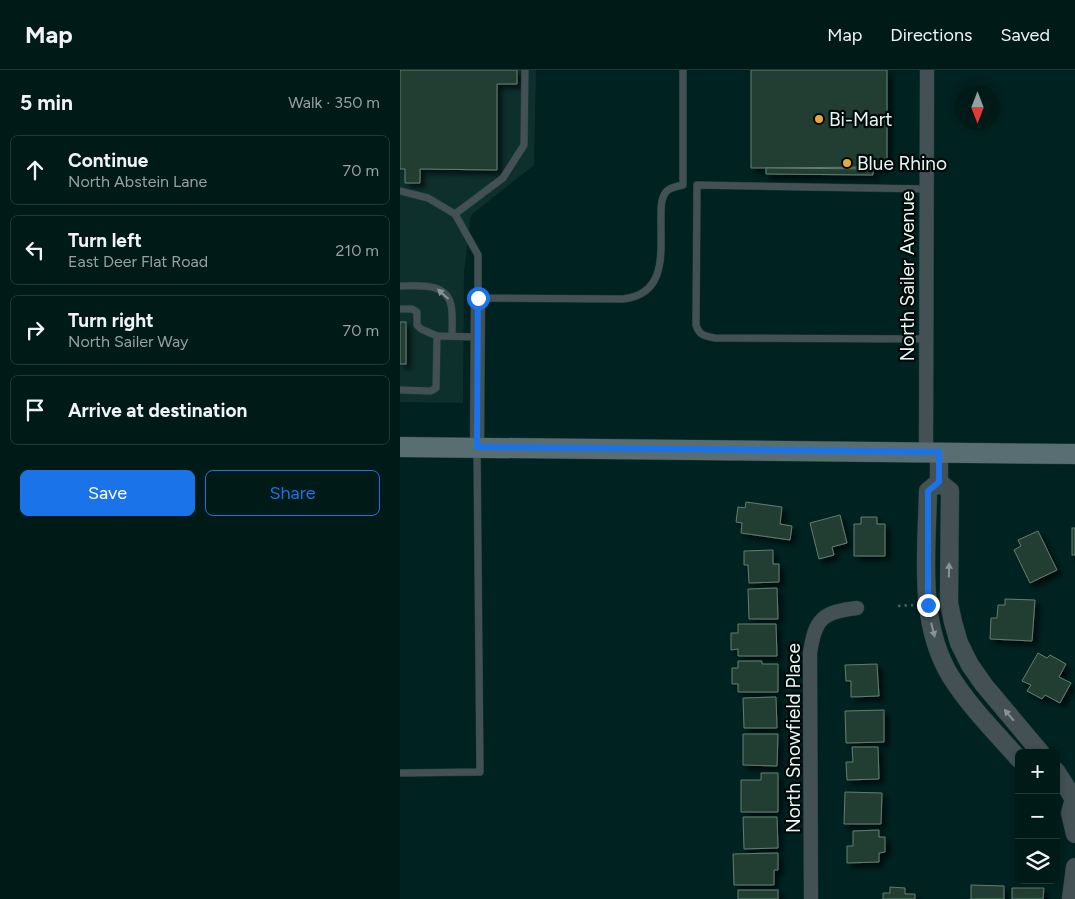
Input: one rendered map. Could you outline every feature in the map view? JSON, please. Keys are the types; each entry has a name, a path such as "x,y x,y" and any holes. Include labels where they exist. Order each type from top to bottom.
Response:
{"main road":[{"path":"400,447 1075,454"}],"street":[{"name":"North Sailer Avenue","path":"927,70 926,339 932,452"},
{"path":"477,447 478,298"},
{"path":"932,452 939,482 950,491 949,603 959,643 970,665 984,685 1038,749"},
{"path":"939,482 928,491 927,590 932,627 939,651 951,677 1015,754"},
{"name":"North Snowfield Place","path":"811,899 810,653 813,633 821,620 835,610 857,608"},
{"path":"1060,777 1074,798 1063,811 1075,833"},
{"path":"1071,899 1075,867"}],"lane":[{"path":"455,214 503,178 524,145 525,70"},
{"path":"683,70 683,184"},
{"path":"400,191 428,198 455,214 478,255 478,298 623,299 645,292 655,282 660,258 662,199 668,190 683,184 926,189"},
{"path":"697,185 696,325 698,332 704,336 723,338 926,339"},
{"path":"400,286 433,287 443,292 451,305 452,336"},
{"path":"400,309 417,312 417,325 421,329 437,336 478,336"},
{"path":"400,390 432,391 436,388 437,336"},
{"path":"400,773 480,772 477,447"}],"path":[{"path":"898,606 914,605"}],"shaded area":[{"path":"400,70 536,70 534,165 471,215 464,272 463,403 400,402"}],"building":[{"path":"400,70 517,70 517,84 497,84 497,170 420,169 420,183 405,183 405,169 400,169"},
{"name":"Bi-Mart","path":"751,70 887,70 887,167 751,168"},
{"path":"766,168 873,169 873,175 766,174"},
{"path":"400,322 406,322 406,364 400,364"},
{"path":"746,502 782,507 780,524 792,526 790,540 741,533 742,523 736,522 738,507 745,508"},
{"path":"840,515 847,543 832,547 834,555 819,559 810,523"},
{"path":"861,517 877,517 877,524 885,524 885,556 854,556 854,524 861,524"},
{"path":"1072,528 1075,528 1075,555 1072,555"},
{"path":"1038,531 1057,570 1030,583 1014,550 1021,546 1018,540"},
{"path":"773,550 773,564 779,564 779,582 749,583 748,565 744,565 744,551"},
{"path":"777,588 778,619 749,619 748,589"},
{"path":"1005,599 1035,600 1032,641 990,639 991,618 997,618 998,605 1005,605"},
{"path":"738,624 776,624 777,656 738,656 738,649 731,650 731,633 738,633"},
{"path":"1038,653 1047,658 1050,655 1066,664 1059,677 1071,683 1060,703 1045,695 1042,699 1027,691 1031,685 1022,681"},
{"path":"738,661 762,661 762,664 778,664 778,692 738,692 738,684 732,684 732,668 738,668"},
{"path":"877,664 879,696 851,697 851,681 846,681 845,665"},
{"path":"776,697 777,728 744,728 743,698"},
{"path":"884,710 884,742 846,743 845,711"},
{"path":"743,734 778,734 777,766 743,765"},
{"path":"852,747 878,747 879,779 847,780 846,762 853,762"},
{"path":"761,773 778,773 778,812 741,812 741,780 761,780"},
{"path":"845,792 882,793 881,824 844,824"},
{"path":"743,817 777,817 778,848 744,849"},
{"path":"879,830 879,837 885,837 885,852 879,853 879,862 847,863 847,846 853,846 853,831"},
{"path":"778,853 778,870 774,870 774,885 734,885 733,854"},
{"path":"971,885 1004,886 1004,899 971,899"},
{"path":"890,887 905,888 905,894 915,894 915,899 883,899 883,893 890,893"},
{"path":"1012,888 1044,888 1043,899 1012,899"},
{"path":"738,890 778,890 778,899 738,899"}],"place":[{"name":"Bi-Mart","path":"819,119"},
{"name":"Blue Rhino","path":"847,163"}],"route":[{"path":"478,298 477,447 939,452 939,482 928,491 928,605"}]}
